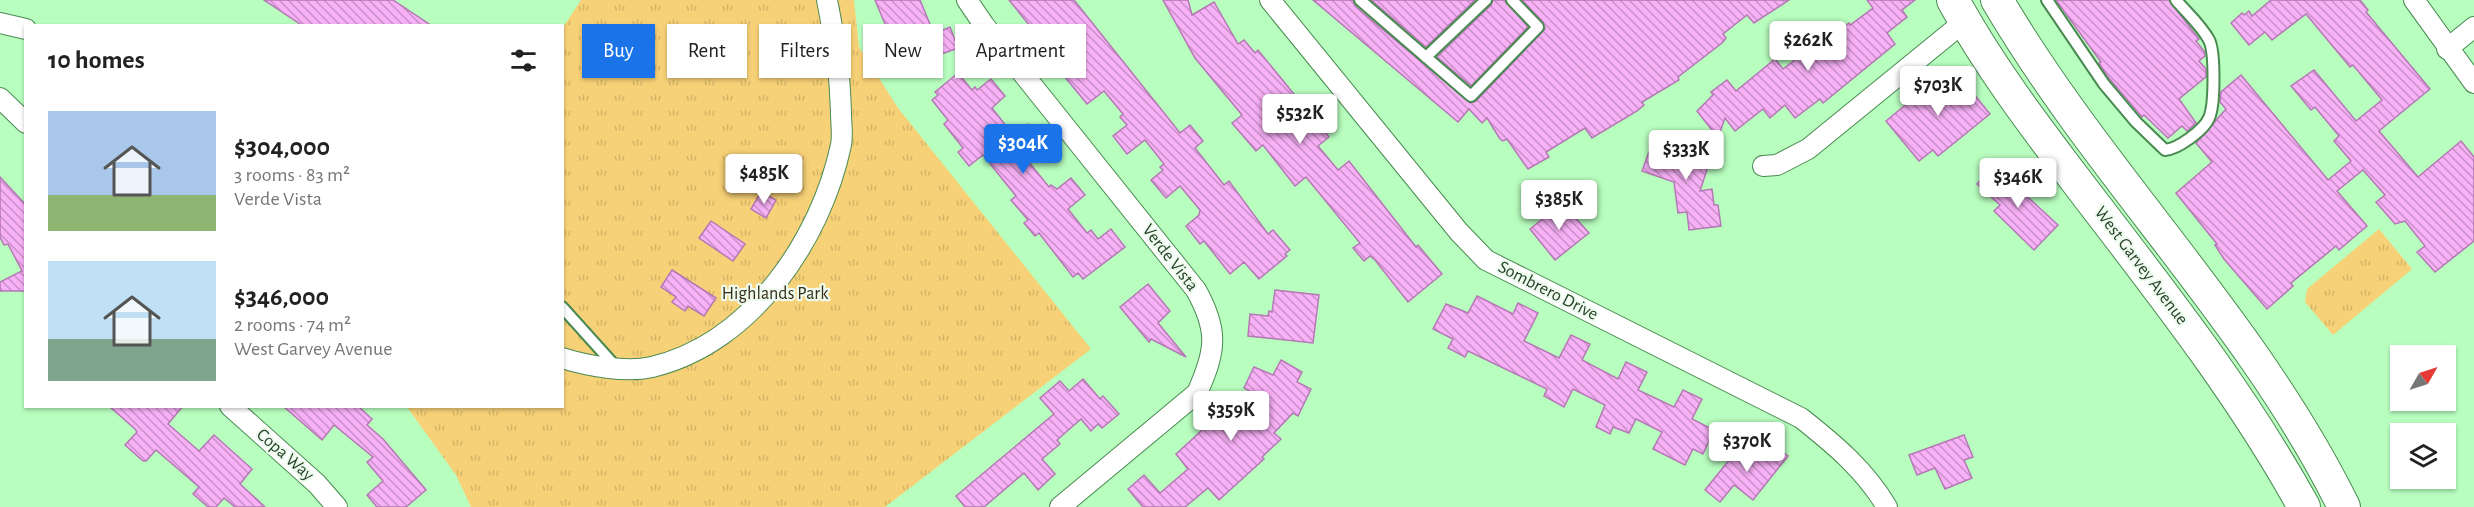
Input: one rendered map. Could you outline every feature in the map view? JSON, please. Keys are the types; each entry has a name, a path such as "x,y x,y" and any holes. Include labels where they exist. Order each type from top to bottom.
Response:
{"main road":[{"name":"West Garvey Avenue","path":"1997,0 2068,109 2253,354 2294,416 2344,507"},
{"name":"West Garvey Avenue","path":"1959,11 2011,94 2222,374 2264,437 2304,507"}],"street":[{"path":"564,359 592,367 651,367 688,354 730,327 768,292 795,256 818,218 841,143 840,68 827,0"},
{"name":"Verde Vista","path":"967,0 984,25 1196,290 1209,314 1213,343 1209,368 1197,393 1060,507"},
{"name":"Sombrero Drive","path":"1270,0 1459,232 1486,260 1801,418 1841,450 1875,487 1887,507"},
{"path":"2414,0 2447,49 2474,83"},
{"path":"1763,166 1777,165 1808,149 1959,11"},
{"path":"0,23 24,29"},
{"path":"2447,49 2474,27"},
{"path":"0,98 24,121"},
{"name":"Copa Way","path":"232,408 317,484 337,507"}],"lane":[{"path":"1360,0 1471,96 1538,27 1512,0"},
{"path":"1426,57 1486,0"},
{"path":"2047,0 2104,84 2136,122 2165,150 2179,145 2201,128 2209,118 2211,100 2213,67 2210,41 2176,0"},
{"path":"564,309 616,367"}],"green space":[{"name":"Highlands Park","path":"581,0 854,0 859,47 863,53 863,78 879,78 898,108 1091,349 885,507 471,507 456,475 408,408 564,408 564,26"},
{"path":"2379,229 2412,269 2333,335 2305,302 2307,289"}],"building":[{"path":"264,0 393,0 429,24 300,24"},
{"path":"875,0 920,0 930,24 885,24"},
{"path":"1009,0 1074,0 1180,133 1190,125 1203,141 1195,148 1224,185 1229,181 1268,234 1273,230 1290,250 1285,254 1287,256 1259,279 1244,262 1230,274 1204,241 1200,244 1186,226 1199,215 1200,210 1180,186 1166,198 1151,180 1163,170 1160,167 1164,164 1145,140 1127,154 1113,136 1127,125 1120,117 1123,114 1104,91 1087,104 1066,78 1086,78 1086,24 1028,24"},
{"path":"1163,0 1188,0 1192,15 1214,2 1238,44 1244,40 1255,53 1258,50 1329,137 1318,146 1338,170 1349,161 1416,247 1418,245 1442,274 1408,302 1375,260 1370,256 1364,261 1353,248 1360,243 1306,177 1295,186 1263,145 1256,151 1232,123 1242,115 1195,58"},
{"path":"1313,0 1353,0 1355,6 1470,103 1476,101 1545,29 1543,22 1522,0 1789,0 1754,23 1747,15 1723,34 1726,38 1722,43 1678,77 1679,80 1642,102 1644,105 1637,111 1592,138 1585,128 1546,152 1549,157 1528,169 1507,139 1503,141 1500,139 1487,118 1482,123 1469,109 1458,122"},
{"path":"1371,0 1475,0 1426,47"},
{"path":"1493,0 1505,0 1528,27 1471,86 1437,57 1491,5"},
{"path":"1867,0 1915,0 1902,10 1907,17 1887,33 1895,44 1823,103 1820,99 1795,118 1785,105 1770,118 1763,109 1735,131 1725,118 1718,138 1697,111 1713,95 1711,92 1727,80 1736,91 1775,59 1783,69 1803,54 1810,57 1837,37 1835,34 1849,23 1850,25 1873,8"},
{"path":"2056,0 2169,0 2199,39 2196,41 2204,51 2205,56 2199,61 2206,69 2206,77 2179,99 2196,123 2187,131 2182,126 2168,138 2144,115 2142,117 2107,76 2099,63 2101,62"},
{"path":"2271,0 2360,0 2368,10 2366,12 2430,89 2379,131 2418,177 2461,141 2474,157 2474,241 2435,272 2417,252 2425,246 2405,221 2395,224 2376,202 2385,195 2363,170 2337,191 2367,226 2339,250 2336,246 2291,283 2293,286 2267,309 2224,259 2215,245 2217,244 2176,193 2212,162 2196,143 2226,109 2220,102 2221,92 2241,75 2328,180 2351,161 2334,141 2339,136 2315,107 2311,110 2291,86 2314,70 2356,121 2382,100 2353,65 2350,67 2306,14 2272,40 2265,32 2249,45 2231,23 2242,13 2244,15 2249,11 2252,16"},
{"path":"950,27 955,40 955,49 943,54 943,30"},
{"path":"1944,73 1951,82 1959,76 1990,114 1938,156 1933,150 1919,161 1886,121"},
{"path":"955,75 955,78 962,78 972,90 975,87 977,90 991,79 1005,96 992,108 1014,136 1028,124 1042,142 1024,156 1049,187 1051,185 1057,189 1071,178 1085,195 1068,209 1087,233 1091,230 1098,239 1111,229 1125,247 1083,279 1078,273 1073,277 1039,233 1035,236 1024,223 1028,220 1011,200 1016,196 983,155 969,166 958,152 963,148 944,124 948,120 932,100 938,95 935,92"},
{"path":"1662,138 1712,154 1700,191 1712,189 1714,205 1718,205 1721,226 1689,230 1687,212 1678,213 1674,182 1642,171 1649,152 1657,155"},
{"path":"1994,166 2058,225 2034,250 1994,211 2000,205 1977,184"},
{"path":"0,177 24,203 24,291 0,291 0,282 22,271 8,244 4,245 0,237"},
{"path":"761,192 776,200 766,218 751,209"},
{"path":"1562,203 1589,233 1555,260 1530,229"},
{"path":"711,221 745,244 733,261 699,238"},
{"path":"672,270 716,298 704,316 688,306 685,311 672,302 676,297 661,287"},
{"path":"1148,284 1170,311 1158,323 1186,357 1151,339 1149,342 1120,307"},
{"path":"1275,290 1319,295 1313,343 1248,336 1250,314 1268,316 1269,311 1272,312"},
{"path":"1477,296 1513,314 1518,303 1538,313 1524,341 1559,358 1571,335 1590,344 1582,360 1618,379 1626,362 1647,372 1638,390 1674,407 1683,390 1702,399 1692,419 1714,430 1703,454 1693,449 1685,465 1653,449 1662,432 1636,419 1629,433 1613,427 1610,434 1596,427 1605,405 1573,389 1564,407 1544,396 1547,389 1468,351 1465,357 1448,348 1453,339 1433,329 1446,304 1468,313"},
{"path":"1281,360 1302,372 1297,382 1311,389 1298,416 1293,413 1274,433 1281,439 1262,457 1264,459 1219,500 1208,488 1185,507 1143,507 1128,489 1144,475 1160,493 1188,469 1176,454 1224,410 1236,422 1239,420 1241,422 1265,399 1244,388 1254,367 1273,375"},
{"path":"1083,379 1100,399 1103,396 1119,414 1102,428 1098,424 1091,431 1081,419 1057,440 1060,444 1042,459 1055,474 1038,490 1024,473 984,507 965,507 956,496 1054,414 1040,398 1060,381 1069,391"},
{"path":"111,408 181,408 168,424 199,451 214,435 252,469 240,484 265,507 235,507 224,498 216,507 208,507 193,494 199,487 156,450 146,461 143,461 125,445 137,432"},
{"path":"285,408 360,408 372,419 367,425 383,439 426,490 406,507 377,507 367,495 383,481 367,462 373,457 334,425 322,440"},
{"path":"1964,435 1973,457 1964,460 1972,478 1945,489 1935,468 1917,475 1909,455"},
{"path":"1772,443 1788,456 1753,500 1734,485 1720,502 1705,490 1738,449 1753,461 1758,455 1761,457"}]}
